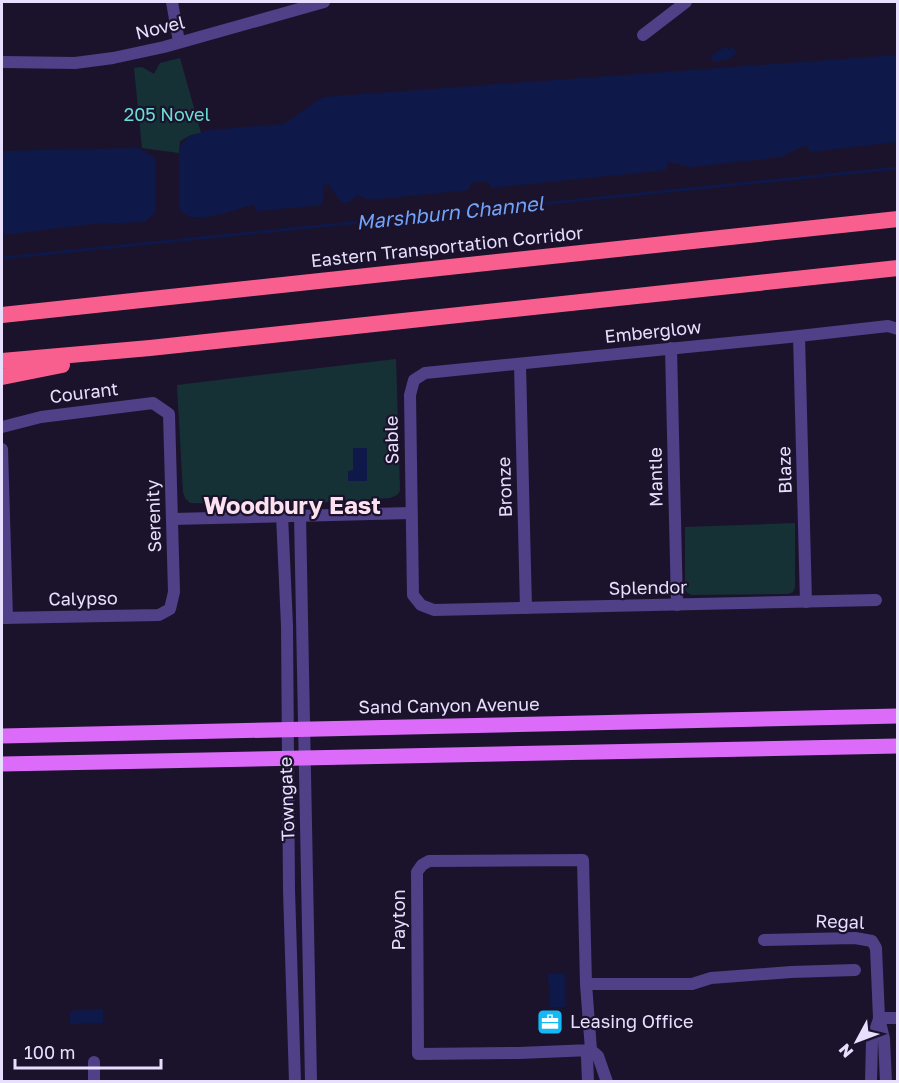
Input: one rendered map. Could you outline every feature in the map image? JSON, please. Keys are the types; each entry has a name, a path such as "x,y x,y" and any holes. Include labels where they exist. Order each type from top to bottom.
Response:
{"highway":[{"name":"Eastern Transportation Corridor","path":"2,315 897,219"},
{"path":"2,361 150,348 897,268"},
{"path":"2,376 150,348"}],"main road":[{"name":"Sand Canyon Avenue","path":"2,736 897,716"},
{"path":"2,764 897,746"}],"street":[{"path":"172,2 179,42"},
{"name":"Novel","path":"2,62 75,63 113,58 324,2"},
{"path":"643,35 686,2"},
{"name":"Emberglow","path":"414,380 425,373 888,326 897,329"},
{"name":"Blaze","path":"800,336 806,602"},
{"name":"Mantle","path":"671,348 677,605"},
{"name":"Bronze","path":"520,365 526,608"},
{"name":"Sable","path":"414,380 410,394 413,595 421,605"},
{"name":"Courant","path":"2,427 41,417 153,403 169,414"},
{"name":"Serenity","path":"165,613 173,604 174,592 169,414"},
{"path":"2,449 4,618"},
{"path":"172,519 411,513"},
{"name":"Towngate","path":"282,515 287,626 296,729"},
{"name":"Towngate","path":"300,515 296,757 311,1082"},
{"name":"Splendor","path":"421,605 434,610 876,600"},
{"name":"Calypso","path":"4,618 159,615 165,613"},
{"name":"Towngate","path":"296,757 289,890 296,1082"},
{"name":"Payton","path":"588,1082 587,1057 591,1050 586,984 584,860 429,861 422,865 417,872 418,1054 591,1050 598,1056 607,1082"},
{"name":"Regal","path":"764,940 855,938 872,941 876,948 879,1018 884,1039 886,1082"},
{"path":"586,984 692,984 711,978 855,970"},
{"path":"879,1018 897,1018"},
{"name":"Regal","path":"872,1082 872,1041 879,1018"},
{"path":"94,1062 94,1082"}],"green space":[{"name":"205 Novel","path":"180,58 201,133 180,141 179,153 142,148 134,68 142,67 154,74 160,63"},
{"path":"396,359 400,491 397,495 390,498 286,505 190,503 185,498 177,385"},
{"path":"795,523 795,587 793,592 788,594 691,595 685,591 685,527"}],"shaded area":[{"path":"726,46 729,50 733,47 737,53 728,59 714,62 710,57"},
{"path":"897,55 897,142 810,152 806,145 781,157 691,167 668,162 666,170 491,188 487,181 471,183 469,190 369,200 356,195 350,202 342,203 328,184 323,186 322,205 257,211 253,204 208,217 190,217 184,214 179,207 179,153 181,145 190,136 209,130 284,124 323,97"},
{"path":"138,148 155,158 155,212 145,222 91,224 2,235 2,151"},
{"path":"353,448 367,448 367,481 348,481 348,471 353,470"},
{"path":"548,974 565,974 565,1007 550,1007"},
{"path":"103,1009 103,1023 70,1024 70,1011"}],"waterway":[{"name":"Marshburn Channel","path":"2,258 898,168"}],"place":[{"name":"Leasing Office","path":"550,1022"}],"district":[{"name":"Woodbury East","path":"292,506"}]}
